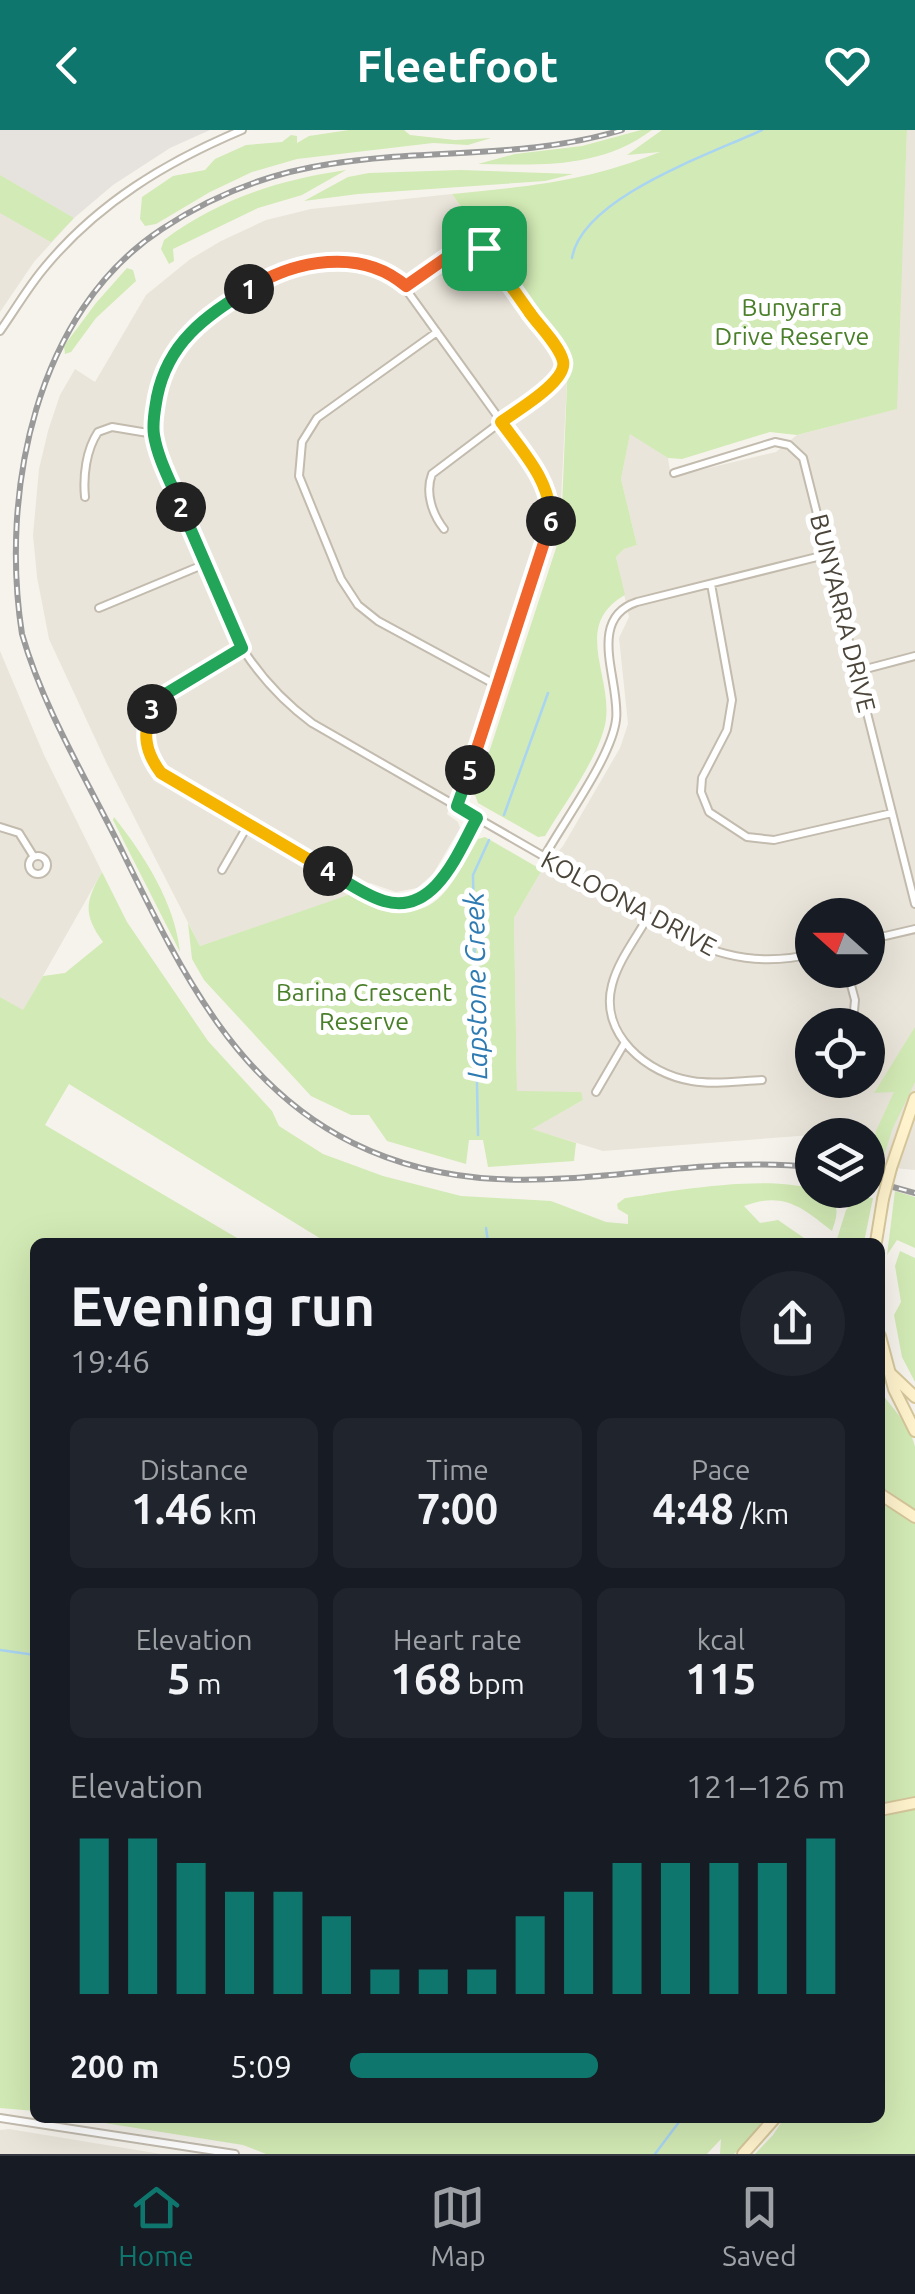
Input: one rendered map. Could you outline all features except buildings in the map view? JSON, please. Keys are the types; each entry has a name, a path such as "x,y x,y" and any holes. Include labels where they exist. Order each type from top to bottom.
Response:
{"main road":[{"path":"877,1238 891,1168 915,1098"},
{"path":"891,1168 915,1116"},
{"path":"885,1354 899,1402 915,1430"},
{"path":"890,1373 915,1397"},
{"path":"885,1497 915,1517"},
{"path":"885,1809 915,1804"},
{"path":"743,2154 771,2123"}],"street":[{"path":"0,331 43,270 104,207 202,146 242,130"},
{"path":"406,286 462,246 476,243 488,254 563,362 558,378 432,474 428,492 435,518 444,529"},
{"name":"KOLOONA DRIVE","path":"457,806 551,518 550,498 542,480 406,286 378,267 350,261 293,267 271,275 199,322 184,338 162,377 154,416 159,454 242,648 274,690 302,716 648,917 702,947 734,956 771,960 795,956"},
{"path":"437,332 316,418 302,442 299,476 341,579 358,605 378,621 498,686"},
{"path":"86,497 84,480 98,432 112,427 154,434"},
{"name":"BUNYARRA DRIVE","path":"674,473 770,443 789,445 805,462 915,904"},
{"path":"544,856 613,734 616,710 608,641 612,622 630,604 829,554"},
{"path":"99,608 205,564"},
{"path":"711,584 732,700 728,730 700,785 709,812 747,836 766,840 892,812"},
{"path":"242,648 158,700 150,713 146,735 150,758 161,773 363,891 395,904 434,890 477,818"},
{"path":"858,671 915,656"},
{"path":"222,870 248,824"},
{"path":"0,827 20,833 34,856"},
{"path":"648,917 615,975 610,992 611,1014 624,1044 660,1069 692,1082 762,1080"},
{"path":"885,936 915,929"},
{"path":"596,1092 624,1044"},
{"path":"0,2118 30,2123"},
{"path":"33,2123 235,2154"}],"shaded area":[{"path":"0,130 210,130 170,148 113,185 74,218 0,175"},
{"path":"907,130 915,130 915,1170 885,1167 885,1118 795,1118 795,1136 603,1151 531,1129 583,1100 580,1092 517,1092 514,918 542,870 563,846 620,748 628,724 619,638 629,617 616,557 637,545 621,479 630,433 668,458 671,477 776,452 797,435 896,409"},
{"path":"0,175 74,218 34,262 0,312"},
{"path":"452,194 568,359 561,500 541,510 541,529 447,814 460,828 433,874 417,888 396,892 370,883 350,895 200,946 107,764 49,639 33,535 39,469 60,395 75,369 95,382 146,295 189,260 221,241 266,220 311,209"},
{"path":"0,651 44,755 102,872 23,1011 0,997"},
{"path":"0,2130 161,2154 0,2154"}],"green space":[{"path":"349,130 404,130 410,135 455,140 491,138 468,145 433,143 297,159 252,172 156,224 145,226 140,219 142,197 173,176 205,170 215,159 246,145 282,142 291,135 297,136 297,143 309,136"},
{"path":"652,130 632,143 590,158 547,164 478,164 515,154 582,146"},
{"name":"Bunyarra Drive Reserve","path":"662,130 907,130 897,409 797,435 770,432 682,459 668,458 630,434 621,479 637,545 616,557 625,595 609,608 597,637 605,689 605,725 579,782 545,836 538,837 478,803 475,795 561,533 568,359 452,194 533,185 607,170 660,152 627,155"},
{"path":"346,170 302,195 258,208 173,249 174,261 169,264 161,249 164,240 228,202 297,179"},
{"path":"461,170 573,174 545,181 304,201 348,177"},
{"path":"0,175 74,218 51,242 0,213"},
{"path":"127,268 133,270 136,281 65,354 64,346"},
{"path":"114,817 165,898 180,952 113,820"},
{"name":"Barina Crescent Reserve","path":"485,837 542,870 514,918 517,1091 581,1092 583,1100 532,1129 576,1143 574,1161 488,1167 483,1140 469,1140 466,1164 387,1141 369,1115 351,1115 311,1096 204,980 192,959 188,923 200,946 354,893 401,910 431,904 454,880 478,839"},
{"path":"102,872 127,922 208,1041 272,1111 279,1126 323,1154 383,1176 461,1196 551,1201 606,1222 628,1224 628,1215 617,1204 625,1198 738,1184 795,1185 795,1206 770,1200 744,1206 760,1223 778,1220 804,1238 319,1238 69,1084 45,1125 237,1238 30,1238 30,2111 0,2108 0,997 23,1010 43,976 65,973 103,942 89,915 90,900"},
{"path":"915,1027 915,1082 885,1153 882,1118 894,1092 885,1092 885,1075"},
{"path":"895,1191 915,1197 915,1248 897,1240 887,1255"},
{"path":"798,1208 836,1208 832,1231"},
{"path":"848,1208 871,1208 865,1238 837,1238"},
{"path":"900,1251 915,1258 915,1382 902,1357 894,1315 901,1302 895,1266"},
{"path":"885,1398 906,1426 915,1447 915,1799 885,1805"},
{"path":"915,1809 915,2154 755,2154 781,2123 885,2123 885,1815"},
{"path":"104,2123 765,2123 734,2154 720,2154 721,2139 707,2154 266,2154 243,2145"}],"waterway":[{"name":"Lapstone Creek","path":"572,258 581,236 623,197 682,165 762,130"},
{"name":"Lapstone Creek","path":"504,815 548,693"},
{"name":"Lapstone Creek","path":"478,1135 473,875 489,840"},
{"name":"Lapstone Creek","path":"486,1228 487,1238"},
{"path":"0,1650 30,1654"},
{"name":"Lapstone Creek","path":"655,2154 678,2123"}],"railway":[{"path":"622,130 549,146 367,159 285,173 201,206 162,229 119,264 83,307 56,356 36,410 23,466 17,523 16,580 22,634 55,719 190,980 243,1056 312,1119 353,1143 410,1165 467,1177 524,1180 753,1164 795,1166"},
{"path":"885,1185 915,1193"}],"route":[{"path":"470,242 484,248 563,362 555,382 501,422 546,489 550,498 550,528 457,806 477,818 434,890 395,904 363,891 170,780 150,758 146,728 158,700 242,648 159,454 154,416 168,363 189,332 271,275 293,267 350,261 378,267 406,286 470,242"}]}
